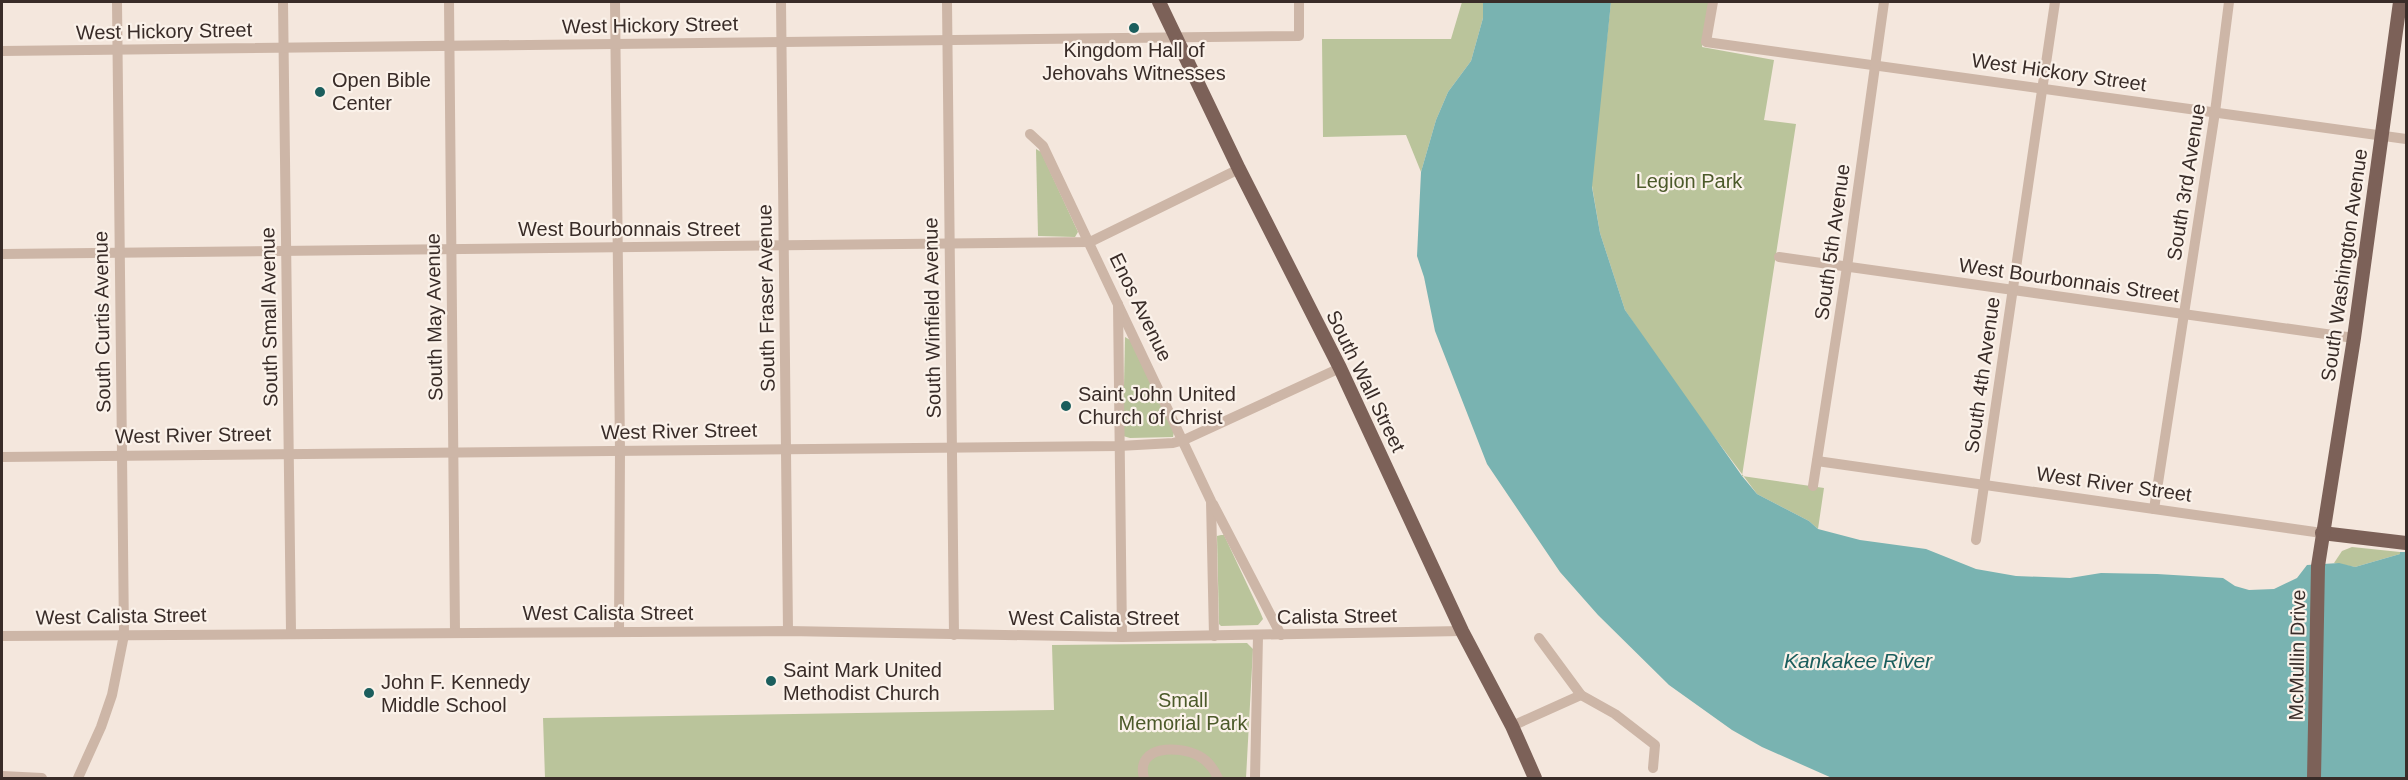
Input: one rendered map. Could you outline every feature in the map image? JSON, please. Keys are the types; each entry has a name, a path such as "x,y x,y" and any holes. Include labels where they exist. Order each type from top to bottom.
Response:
{"main road":[{"name":"South Wall Street","path":"1159,2 1239,169 1340,368 1462,632 1512,726 1535,778"},
{"name":"South Washington Avenue","path":"2322,533 2354,338 2400,2"},
{"name":"West River Street","path":"2322,533 2406,543"},
{"name":"McMullin Drive","path":"2314,778 2318,566 2322,533"}],"street":[{"name":"South Curtis Avenue","path":"78,778 101,727 112,695 124,634 117,2"},
{"name":"South Small Avenue","path":"283,2 291,632"},
{"name":"South May Avenue","path":"449,2 455,632"},
{"path":"615,2 620,451 619,631"},
{"name":"South Fraser Avenue","path":"781,2 788,631"},
{"name":"South Winfield Avenue","path":"947,2 954,635"},
{"name":"West Hickory Street","path":"2,51 1299,36 1299,2"},
{"name":"West Hickory Street","path":"1713,2 1706,42 2406,139"},
{"name":"South 5th Avenue","path":"1813,486 1847,267 1884,2"},
{"name":"South 4th Avenue","path":"1976,540 2055,2"},
{"name":"South 3rd Avenue","path":"2154,509 2215,112 2229,2"},
{"name":"Enos Avenue","path":"1030,134 1043,146 1118,300 1211,501 1281,635"},
{"name":"West Bourbonnais Street","path":"2,254 1090,242 1239,169"},
{"name":"West Bourbonnais Street","path":"1779,257 2354,338"},
{"path":"1118,300 1122,637"},
{"name":"West River Street","path":"2,457 952,448 1173,443 1340,368"},
{"name":"West River Street","path":"1817,461 2322,533"},
{"name":"Enos Avenue","path":"1211,501 1214,636"},
{"name":"West Calista Street","path":"2,636 291,632 788,631 1122,637 1214,636"},
{"name":"Calista Street","path":"1214,636 1462,632"},
{"path":"1255,778 1258,636"},
{"path":"1539,638 1581,695 1615,714 1655,745 1653,768"},
{"path":"1512,726 1581,695"},
{"path":"1144,778 1142,766 1148,756 1153,752 1170,750 1199,756 1211,766 1218,778"},
{"path":"2,776 42,778"}],"green space":[{"path":"1462,2 1483,2 1483,18 1471,61 1448,92 1436,120 1421,172 1406,135 1323,137 1322,39 1451,39"},
{"name":"Legion Park","path":"1611,2 1709,2 1702,47 1774,60 1764,120 1796,124 1742,474 1673,382 1625,310 1600,233 1591,180"},
{"path":"1036,149 1041,152 1078,232 1075,237 1038,236"},
{"path":"1125,337 1130,340 1174,432 1173,437 1130,438 1123,436"},
{"path":"1744,476 1824,488 1818,529 1809,521 1757,494"},
{"path":"1224,535 1263,619 1258,625 1221,626 1219,624 1217,536"},
{"path":"2352,547 2400,552 2400,554 2355,567 2334,563 2342,551"},
{"name":"Small Memorial Park","path":"1247,643 1253,649 1246,778 545,778 543,718 1054,710 1052,645"}],"water":[{"name":"Kankakee River","path":"1483,2 1611,2 1592,187 1600,233 1625,310 1757,494 1809,521 1818,529 1860,540 1926,549 1976,569 2016,576 2070,578 2101,573 2157,574 2223,578 2235,586 2249,590 2274,589 2297,578 2307,565 2339,563 2355,567 2406,552 2406,778 1832,778 1762,747 1732,730 1669,685 1598,615 1560,572 1487,464 1435,331 1424,277 1417,256 1421,172 1436,120 1448,92 1471,61 1483,18"}],"place":[{"name":"Kingdom Hall of Jehovahs Witnesses","path":"1134,28"},
{"name":"Open Bible Center","path":"320,92"},
{"name":"Saint John United Church of Christ","path":"1066,406"},
{"name":"Saint Mark United Methodist Church","path":"771,681"},
{"name":"John F. Kennedy Middle School","path":"369,693"}]}
